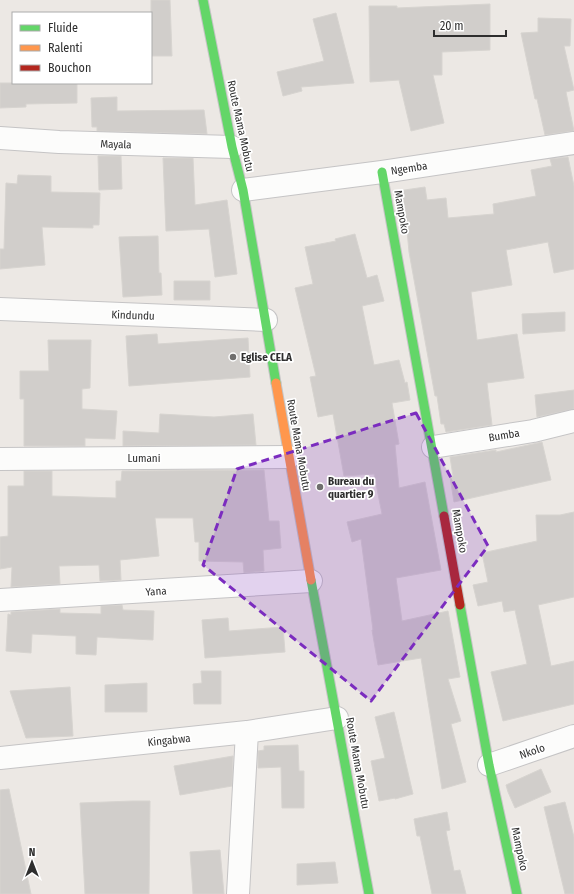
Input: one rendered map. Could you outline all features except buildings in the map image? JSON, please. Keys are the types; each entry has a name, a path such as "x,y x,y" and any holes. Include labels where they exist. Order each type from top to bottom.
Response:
{"street":[{"name":"Route Mama Mobutu","path":"203,0 232,147 243,190 311,581 369,894"},
{"name":"Mayala","path":"0,138 59,142 232,147"},
{"name":"Ngemba","path":"243,190 382,172 574,143"},
{"name":"Mampoko","path":"382,172 433,447 489,765 517,894"},
{"name":"Kindundu","path":"0,309 266,320"},
{"name":"Bumba","path":"433,447 533,431 574,421"},
{"name":"Lumani","path":"0,459 289,457"},
{"name":"Yana","path":"0,600 311,581"},
{"name":"Kingabwa","path":"0,758 247,732 337,718"},
{"path":"238,894 247,732"},
{"name":"Nkolo","path":"489,765 574,736"}],"highlighted area":[{"path":"416,413 488,546 371,701 203,565 237,469"}],"traffic: fast":[{"path":"203,0 232,147 243,190 276,383"},
{"path":"382,172 444,516"},
{"path":"311,580 369,894"},
{"path":"460,605 489,765 517,894"}],"traffic: slow":[{"path":"276,383 311,580"}],"traffic: jam":[{"path":"444,516 460,605"}],"place":[{"name":"Eglise CELA","path":"233,357"},
{"name":"Bureau du quartier 9","path":"320,487"}]}
